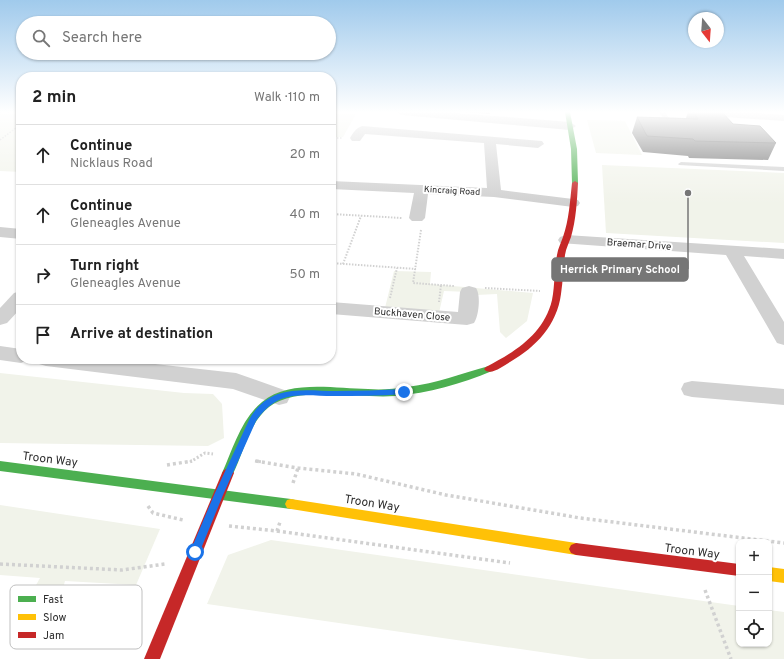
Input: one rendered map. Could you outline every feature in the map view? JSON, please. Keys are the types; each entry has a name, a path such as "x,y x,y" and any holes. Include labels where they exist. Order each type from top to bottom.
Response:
{"main road":[{"path":"152,659 218,495 252,420 259,411 279,397 312,392 371,394 404,392 444,385 480,374 508,359 531,343 547,325 558,292 561,252 566,240 573,203 575,153 573,143"},
{"name":"Troon Way","path":"0,466 286,503 611,554 736,570"},
{"path":"772,574 784,576"}],"street":[{"path":"490,143 494,192"},
{"path":"518,143 538,144"},
{"name":"Kincraig Road","path":"336,185 494,192 573,203"},
{"path":"417,218 422,189"},
{"path":"0,232 16,234"},
{"name":"Braemar Drive","path":"566,240 784,254"},
{"path":"732,251 784,338"},
{"name":"Buckhaven Close","path":"336,308 466,319 470,289"},
{"path":"0,319 16,302"},
{"path":"0,353 16,355"},
{"path":"125,364 141,365 236,381 279,397"},
{"path":"692,389 784,397"}],"lane":[{"path":"681,164 784,168"}],"path":[{"path":"336,214 422,219 413,283 470,289 558,292"},
{"path":"343,264 361,216"},
{"path":"336,263 416,269"},
{"path":"387,312 397,268"},
{"path":"298,468 356,474 446,495 580,518 784,543"},
{"path":"0,564 122,570 158,566 195,552"},
{"path":"705,590 731,659"}],"shaded area":[{"path":"0,143 16,143 16,172 0,171"},
{"path":"593,143 636,143 642,155 596,153"},
{"path":"602,165 784,173 784,243 606,233"},
{"path":"394,271 431,272 430,284 533,293 527,321 506,338 500,332 497,294 476,295 469,292 444,291 438,317 384,312"},
{"path":"0,373 184,393 213,394 222,404 224,438 208,446 0,443"},
{"path":"0,505 160,529 136,585 65,581 64,585 36,585 40,578 0,575"},
{"path":"271,540 736,606 736,647 772,647 772,610 784,612 784,659 589,659 207,604 228,555"}],"traffic: fast":[{"path":"573,143 575,183"},
{"path":"228,473 243,436 253,418 266,404 277,397 306,391 382,393 410,390 437,386 489,369"},
{"path":"0,466 291,504"}],"traffic: slow":[{"path":"291,504 576,549"},
{"path":"772,574 784,576"}],"traffic: jam":[{"path":"489,369 511,357 532,342 540,333 553,312 557,294 561,252 567,237 575,183"},
{"path":"152,659 228,473"},
{"path":"576,549 736,570"}],"place":[{"name":"Herrick Primary School","path":"688,193"}],"route":[{"path":"195,552 218,495 252,420 267,403 279,397 294,393 312,392 371,394 404,392"}]}
